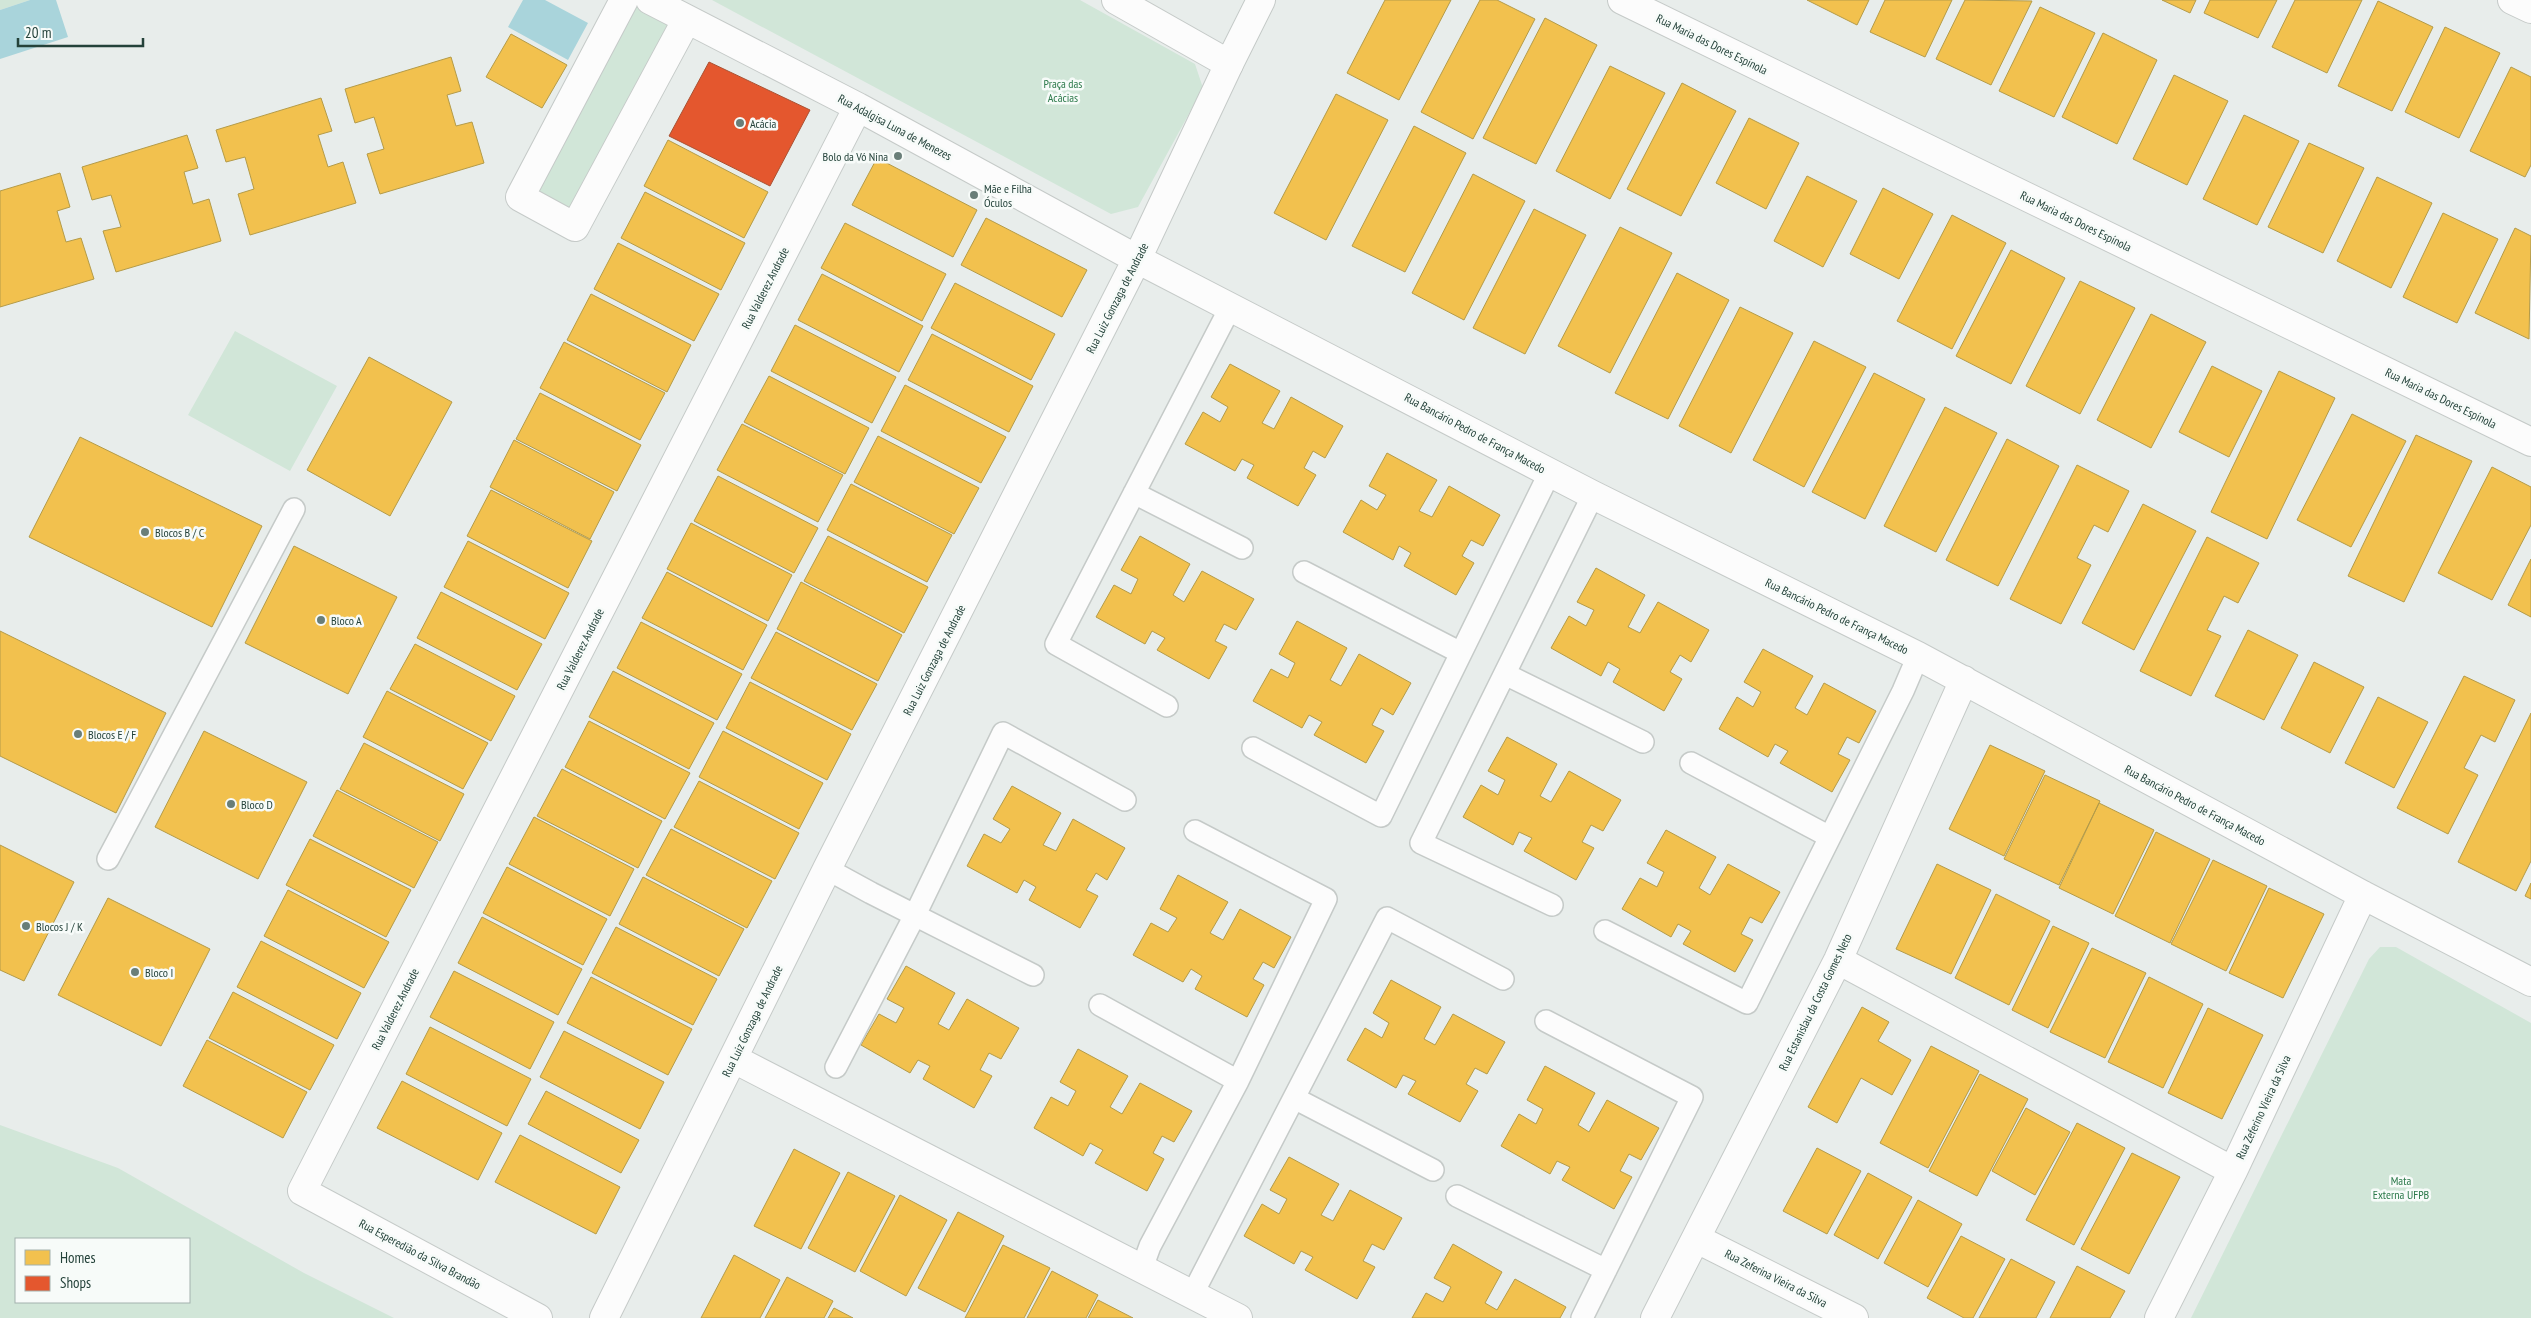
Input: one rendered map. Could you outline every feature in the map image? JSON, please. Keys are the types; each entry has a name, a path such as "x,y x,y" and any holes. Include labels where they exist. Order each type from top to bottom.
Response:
{"street":[{"path":"624,0 520,197 575,227 688,19"},
{"name":"Rua Adalgisa Luna de Menezes","path":"650,0 858,107 1138,259"},
{"path":"1116,0 1229,64"},
{"name":"Rua Luiz Gonzaga de Andrade","path":"604,1318 827,869 1138,259 1261,0"},
{"name":"Rua Maria das Dores Espínola","path":"1622,0 2531,442"},
{"path":"2512,0 2531,9"},
{"name":"Rua Valderez Andrade","path":"302,1190 858,107"},
{"name":"Rua Bancário Pedro de França Macedo","path":"1138,259 1593,495 1918,656 2362,895 2531,982"},
{"name":"Rua Estanislau da Costa Gomes Neto","path":"1655,1318 1838,960 1964,680"},
{"name":"Rua Zeferino Vieira da Silva","path":"2159,1318 2233,1171 2362,895"},
{"path":"1838,960 2233,1171"},
{"path":"734,1059 1238,1318"},
{"name":"Rua Esperedião da Silva Brandão","path":"302,1190 538,1318"},
{"name":"Rua Zeferina Vieira da Silva","path":"1697,1239 1854,1318"}],"lane":[{"path":"1167,706 1056,644 1231,306"},
{"path":"1253,748 1381,816 1550,472"},
{"path":"1134,493 1242,548"},
{"path":"1552,905 1421,843 1593,495"},
{"path":"108,859 294,509"},
{"path":"1304,572 1462,653"},
{"path":"1605,931 1747,1003 1903,691 1918,656"},
{"path":"1505,674 1643,742"},
{"path":"836,1067 915,915 1003,733 1125,800"},
{"path":"1691,763 1830,837"},
{"path":"1142,1268 1150,1246 1238,1081 1326,899 1195,831"},
{"path":"827,869 1033,975"},
{"path":"1192,1294 1387,918 1503,978"},
{"path":"1100,1005 1238,1081"},
{"path":"1546,1021 1692,1097 1582,1318"},
{"path":"1294,1098 1434,1170"},
{"path":"1457,1196 1606,1270"}],"green space":[{"path":"0,0 30,0 0,10"},
{"path":"624,0 650,0 687,19 575,227 520,197"},
{"name":"Praça das Acácias","path":"712,0 1080,0 1195,64 1203,88 1138,207 1111,214"},
{"path":"235,331 337,386 290,471 188,415"},
{"name":"Mata Externa UFPB","path":"2380,947 2396,947 2531,1023 2531,1318 2191,1318 2369,959"},
{"path":"0,1125 118,1168 304,1273 394,1318 0,1318"}],"water":[{"path":"30,0 56,0 68,37 0,59 0,10"},
{"path":"523,0 545,0 588,23 568,60 508,27"}],"building: Homes":[{"path":"1385,0 1451,0 1399,100 1347,73"},
{"path":"1480,0 1497,0 1535,19 1473,139 1421,112"},
{"path":"1807,0 1869,0 1857,25"},
{"path":"1885,0 1952,0 1925,57 1870,32"},
{"path":"1965,0 2032,1 1991,85 1936,59"},
{"path":"2162,0 2196,0 2190,13"},
{"path":"2210,0 2277,0 2258,38 2204,13"},
{"path":"2295,0 2362,0 2327,73 2272,47"},
{"path":"2378,1 2433,27 2392,111 2338,86"},
{"path":"2040,7 2095,33 2054,117 1999,91"},
{"path":"1545,18 1597,45 1536,164 1483,138"},
{"path":"2445,27 2500,53 2459,138 2405,112"},
{"path":"2103,33 2157,60 2117,144 2062,117"},
{"path":"511,34 567,65 542,108 486,77"},
{"path":"451,57 461,91 447,95 456,126 472,122 484,163 380,194 367,154 384,149 374,117 355,123 345,89"},
{"path":"1610,66 1665,93 1610,199 1556,171"},
{"path":"2511,67 2531,77 2531,165 2525,177 2470,151"},
{"path":"2174,75 2228,101 2187,185 2133,159"},
{"path":"1682,83 1736,111 1681,216 1627,189"},
{"path":"1336,94 1388,120 1326,240 1274,213"},
{"path":"321,98 332,131 318,135 328,167 343,162 356,203 250,235 238,194 254,189 245,157 226,162 216,130"},
{"path":"2244,115 2299,141 2257,225 2203,199"},
{"path":"1749,118 1799,143 1766,209 1716,183"},
{"path":"1414,126 1466,153 1405,272 1352,246"},
{"path":"187,135 198,168 184,172 193,204 209,199 221,241 116,272 103,231 121,227 111,195 92,200 82,167"},
{"path":"668,140 768,192 744,238 644,186"},
{"path":"2309,143 2364,168 2323,253 2268,227"},
{"path":"877,158 977,210 953,257 852,205"},
{"path":"60,173 70,207 57,211 66,242 81,238 94,279 0,307 0,191"},
{"path":"1473,174 1525,201 1464,320 1412,293"},
{"path":"1807,176 1857,201 1823,267 1774,241"},
{"path":"2377,177 2432,203 2391,288 2337,261"},
{"path":"1883,188 1933,214 1899,279 1850,254"},
{"path":"645,192 745,243 721,290 621,238"},
{"path":"1534,209 1586,235 1525,354 1473,328"},
{"path":"2443,213 2498,239 2457,323 2403,297"},
{"path":"1952,215 2006,243 1952,349 1897,321"},
{"path":"986,218 1087,270 1062,317 961,265"},
{"path":"845,223 946,274 922,321 821,268"},
{"path":"1620,227 1672,253 1610,373 1558,346"},
{"path":"2515,228 2531,236 2529,339 2475,313"},
{"path":"618,243 719,294 694,341 594,289"},
{"path":"2011,250 2065,278 2011,384 1956,356"},
{"path":"1677,273 1729,300 1668,419 1615,393"},
{"path":"822,274 923,326 899,372 798,320"},
{"path":"2080,281 2135,308 2080,414 2026,386"},
{"path":"955,283 1055,334 1031,380 931,328"},
{"path":"591,294 691,345 667,392 567,340"},
{"path":"1740,307 1793,333 1731,453 1679,426"},
{"path":"2151,314 2206,342 2151,448 2097,420"},
{"path":"795,325 896,377 872,423 771,371"},
{"path":"932,334 1033,386 1009,432 908,380"},
{"path":"1814,341 1866,367 1804,487 1753,460"},
{"path":"564,342 665,393 640,440 540,388"},
{"path":"369,357 452,402 390,516 307,470"},
{"path":"1230,364 1280,391 1262,423 1274,429 1291,397 1343,426 1325,458 1313,451 1304,468 1316,475 1298,506 1247,478 1254,465 1242,459 1235,471 1185,444 1203,412 1220,422 1228,407 1211,397"},
{"path":"2212,366 2262,391 2229,457 2179,432"},
{"path":"2279,371 2335,398 2267,539 2211,512"},
{"path":"1874,373 1925,399 1865,519 1812,492"},
{"path":"769,376 869,428 845,474 744,422"},
{"path":"905,385 1006,437 981,483 881,431"},
{"path":"540,393 641,445 617,491 516,439"},
{"path":"1945,407 1997,433 1936,552 1884,526"},
{"path":"2352,414 2406,441 2351,547 2297,520"},
{"path":"742,424 843,475 818,522 717,470"},
{"path":"2416,435 2472,461 2404,602 2348,576"},
{"path":"878,436 979,488 954,534 854,482"},
{"name":"Blocos B / C","path":"80,437 262,526 212,627 29,537"},
{"path":"2007,439 2059,466 1998,586 1946,560"},
{"path":"514,440 614,492 590,539 490,487"},
{"path":"1387,453 1437,480 1419,511 1432,517 1449,486 1500,515 1483,546 1471,540 1462,556 1474,563 1456,595 1404,566 1411,553 1399,546 1393,560 1343,532 1361,500 1377,510 1386,495 1369,486"},
{"path":"2077,465 2129,491 2108,532 2094,525 2077,558 2091,565 2061,624 2010,599"},
{"path":"2492,467 2531,487 2531,525 2492,600 2438,573"},
{"path":"718,476 818,528 794,573 694,521"},
{"path":"851,484 952,535 927,582 827,530"},
{"path":"491,490 592,541 568,588 467,536"},
{"path":"2143,504 2196,531 2134,650 2082,623"},
{"path":"691,523 792,575 768,621 667,569"},
{"path":"828,536 928,587 904,633 804,581"},
{"path":"1140,536 1190,564 1173,595 1184,602 1202,571 1254,599 1236,630 1224,624 1215,641 1227,647 1209,679 1157,650 1165,638 1152,631 1145,644 1096,617 1114,585 1131,594 1138,579 1121,570"},
{"path":"2207,537 2259,563 2238,603 2224,596 2207,630 2221,636 2191,696 2140,671"},
{"path":"468,541 569,593 545,639 444,587"},
{"name":"Bloco A","path":"294,546 397,597 348,694 245,643"},
{"path":"2531,559 2531,617 2508,605"},
{"path":"1596,568 1645,595 1628,627 1640,633 1658,602 1709,630 1691,662 1680,655 1670,672 1682,679 1664,711 1613,682 1620,669 1608,662 1601,676 1551,648 1569,616 1586,626 1594,610 1577,602"},
{"path":"667,572 767,625 743,670 642,618"},
{"path":"801,582 902,635 878,681 777,629"},
{"path":"441,592 542,644 517,690 417,638"},
{"path":"1297,621 1347,648 1330,680 1341,686 1359,654 1411,683 1393,715 1381,708 1372,725 1384,731 1366,763 1314,735 1322,722 1309,715 1302,728 1253,701 1271,669 1288,678 1295,663 1279,654"},
{"path":"641,622 742,674 717,720 617,668"},
{"path":"2248,630 2298,655 2264,720 2215,696"},
{"name":"Blocos E / F","path":"0,631 166,713 116,813 0,756"},
{"path":"776,632 877,684 852,730 751,678"},
{"path":"415,644 515,696 491,741 390,689"},
{"path":"1763,649 1813,676 1795,708 1807,715 1824,683 1876,711 1859,743 1847,737 1838,754 1850,760 1832,792 1780,763 1788,751 1775,744 1768,757 1719,729 1737,697 1753,707 1761,692 1744,682"},
{"path":"2314,662 2364,687 2330,753 2281,728"},
{"path":"613,671 714,723 689,769 589,717"},
{"path":"2464,676 2515,700 2495,742 2481,735 2464,768 2478,775 2448,834 2397,808"},
{"path":"750,682 851,734 827,780 726,728"},
{"path":"387,691 488,743 463,789 363,737"},
{"path":"2378,697 2428,722 2394,788 2345,763"},
{"path":"2531,713 2531,861 2516,891 2458,862"},
{"path":"589,721 690,773 665,819 565,767"},
{"name":"Bloco D","path":"204,731 307,782 258,879 155,827"},
{"path":"723,731 823,783 799,829 699,777"},
{"path":"1507,737 1557,764 1540,796 1551,802 1569,771 1621,800 1603,831 1591,825 1582,842 1594,848 1576,880 1524,851 1532,838 1519,832 1513,845 1463,817 1481,785 1498,795 1505,780 1488,771"},
{"path":"364,743 464,794 440,841 340,789"},
{"path":"1990,745 2045,771 2004,856 1949,829"},
{"path":"562,769 662,821 638,868 537,816"},
{"path":"2045,775 2100,801 2059,885 2004,859"},
{"path":"699,781 799,833 775,879 674,827"},
{"path":"1012,786 1061,813 1043,845 1056,851 1073,819 1125,848 1107,880 1096,873 1086,890 1098,896 1080,928 1029,900 1036,887 1024,880 1017,893 967,866 984,834 1001,843 1010,829 993,819"},
{"path":"337,790 438,842 414,888 313,836"},
{"path":"2099,803 2154,830 2113,914 2059,888"},
{"path":"534,817 634,869 610,916 509,864"},
{"path":"671,829 772,881 747,928 646,875"},
{"path":"1666,830 1716,857 1699,888 1710,895 1728,864 1780,892 1762,923 1750,917 1741,934 1753,940 1735,972 1683,944 1691,931 1678,924 1671,937 1622,909 1640,878 1657,887 1664,872 1647,863"},
{"path":"2156,832 2210,859 2170,943 2115,916"},
{"path":"310,839 411,890 386,937 286,885"},
{"name":"Blocos J / K","path":"0,845 74,882 24,981 0,970"},
{"path":"2213,860 2267,886 2226,971 2171,944"},
{"path":"1937,864 1991,890 1951,974 1896,949"},
{"path":"507,867 607,919 583,965 483,913"},
{"path":"1178,875 1228,902 1210,933 1223,940 1240,909 1291,937 1274,968 1263,962 1253,979 1264,985 1247,1017 1195,989 1202,976 1191,969 1183,982 1133,955 1151,923 1168,932 1177,918 1160,909"},
{"path":"643,877 744,929 719,976 619,924"},
{"path":"2531,883 2531,899 2525,896"},
{"path":"2269,888 2324,914 2283,998 2229,973"},
{"path":"288,890 389,942 364,988 264,936"},
{"path":"1996,894 2050,921 2009,1005 1955,978"},
{"name":"Bloco I","path":"108,898 210,949 161,1046 58,995"},
{"path":"482,917 582,969 558,1015 458,963"},
{"path":"2053,926 2089,943 2048,1028 2012,1010"},
{"path":"616,927 717,979 693,1025 592,973"},
{"path":"261,941 361,993 337,1039 237,987"},
{"path":"2092,948 2146,973 2105,1058 2050,1032"},
{"path":"906,966 955,993 938,1024 949,1030 967,999 1019,1028 1001,1059 989,1053 980,1070 992,1076 974,1108 923,1079 930,1066 918,1060 910,1073 861,1045 879,1014 896,1023 904,1008 887,999"},
{"path":"454,971 554,1022 530,1069 430,1017"},
{"path":"591,977 692,1029 668,1075 567,1023"},
{"path":"2149,977 2203,1004 2163,1088 2108,1062"},
{"path":"1391,980 1441,1007 1424,1039 1435,1045 1453,1014 1505,1042 1487,1074 1475,1068 1466,1084 1478,1091 1460,1122 1408,1094 1416,1081 1403,1075 1396,1088 1347,1060 1365,1028 1382,1038 1389,1023 1373,1013"},
{"path":"233,992 334,1045 310,1090 209,1038"},
{"path":"1862,1007 1889,1022 1878,1041 1911,1060 1892,1095 1861,1078 1837,1123 1808,1107"},
{"path":"2208,1008 2263,1035 2222,1119 2168,1093"},
{"path":"430,1027 531,1079 507,1126 406,1074"},
{"path":"564,1031 664,1082 640,1129 540,1077"},
{"path":"207,1040 307,1092 283,1138 183,1086"},
{"path":"1931,1046 1979,1071 1928,1168 1880,1143"},
{"path":"1078,1049 1128,1076 1110,1107 1122,1114 1140,1083 1192,1111 1174,1142 1162,1136 1153,1153 1164,1159 1147,1191 1095,1163 1103,1150 1090,1143 1083,1156 1034,1128 1051,1097 1068,1106 1076,1091 1060,1082"},
{"path":"1545,1066 1595,1093 1578,1125 1589,1132 1607,1100 1659,1128 1641,1160 1629,1154 1620,1171 1632,1177 1614,1209 1562,1180 1570,1167 1557,1161 1550,1174 1501,1146 1519,1114 1536,1124 1543,1109 1527,1100"},
{"path":"1980,1074 2028,1099 1977,1196 1929,1171"},
{"path":"402,1081 502,1133 478,1180 377,1128"},
{"path":"546,1091 639,1140 621,1173 528,1124"},
{"path":"2026,1108 2070,1132 2035,1195 1992,1171"},
{"path":"2077,1123 2125,1148 2074,1245 2026,1220"},
{"path":"520,1135 620,1187 596,1234 495,1182"},
{"path":"1817,1148 1861,1171 1827,1234 1783,1211"},
{"path":"794,1149 840,1173 801,1249 754,1226"},
{"path":"2132,1153 2180,1177 2129,1274 2081,1249"},
{"path":"1289,1157 1339,1184 1321,1215 1333,1221 1350,1190 1402,1218 1384,1250 1372,1244 1363,1261 1375,1267 1357,1299 1305,1270 1313,1257 1301,1251 1294,1264 1244,1236 1262,1204 1279,1214 1287,1199 1270,1190"},
{"path":"848,1172 895,1196 855,1272 808,1248"},
{"path":"1868,1173 1912,1197 1878,1259 1834,1235"},
{"path":"900,1195 947,1220 906,1296 860,1271"},
{"path":"1918,1200 1962,1224 1928,1287 1884,1263"},
{"path":"958,1212 1004,1236 965,1312 918,1288"},
{"path":"1961,1236 2005,1259 1973,1318 1964,1318 1927,1298"},
{"path":"1453,1244 1502,1272 1485,1303 1497,1310 1515,1279 1566,1307 1560,1318 1412,1318 1426,1293 1443,1302 1451,1287 1434,1278"},
{"path":"1003,1245 1050,1268 1024,1318 965,1318"},
{"path":"734,1255 780,1280 760,1318 701,1318"},
{"path":"2011,1259 2055,1282 2036,1318 1979,1318"},
{"path":"2077,1266 2125,1291 2110,1318 2050,1318"},
{"path":"1052,1271 1098,1295 1086,1318 1027,1318"},
{"path":"787,1277 833,1301 824,1318 765,1318"},
{"path":"1098,1300 1133,1318 1088,1318"},
{"path":"834,1308 853,1318 828,1318"}],"building: Shops":[{"name":"Acácia","path":"709,62 810,110 770,186 669,136"}],"place":[{"name":"Acácia","path":"740,123"},
{"name":"Bolo da Vó Nina","path":"898,156"},
{"name":"Mãe e Filha Óculos","path":"974,195"},
{"name":"Blocos B / C","path":"145,532"},
{"name":"Bloco A","path":"321,620"},
{"name":"Blocos E / F","path":"78,734"},
{"name":"Bloco D","path":"231,804"},
{"name":"Blocos J / K","path":"26,926"},
{"name":"Bloco I","path":"135,972"}]}
